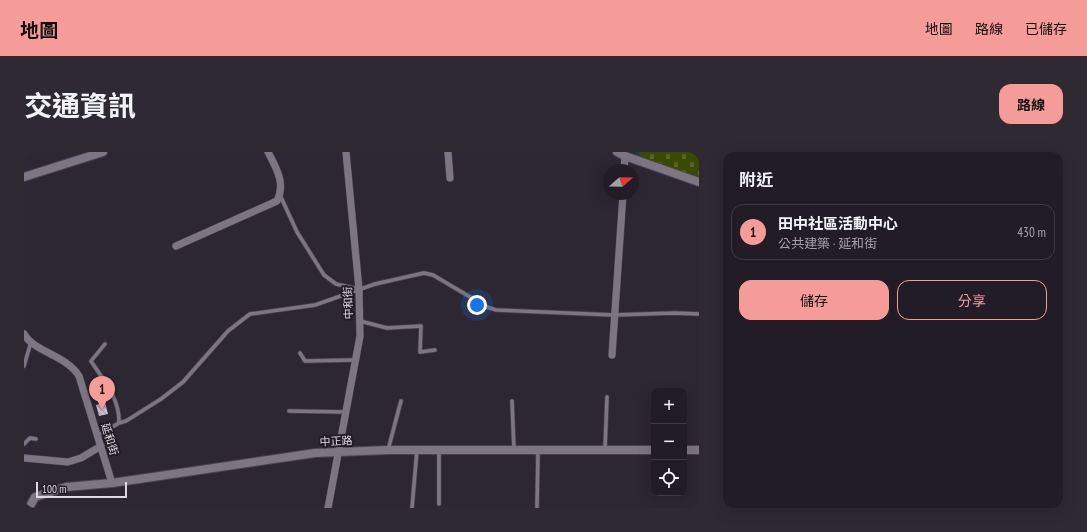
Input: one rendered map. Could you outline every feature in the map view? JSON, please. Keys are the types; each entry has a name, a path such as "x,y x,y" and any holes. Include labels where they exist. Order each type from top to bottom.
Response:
{"street":[{"path":"24,177 103,152"},
{"path":"176,246 277,201 280,195 280,176 269,152"},
{"name":"中和街","path":"328,508 360,336 359,290 346,152"},
{"path":"448,152 450,178"},
{"path":"621,154 623,164"},
{"path":"621,154 699,182"},
{"path":"612,355 623,200"},
{"name":"延和街","path":"24,335 31,342 75,369 79,376 112,483"},
{"path":"24,458 68,462 82,458 101,446"},
{"name":"中正路","path":"29,508 35,497 60,488 112,483 308,454 338,451 651,450"},
{"path":"687,450 699,450"}],"lane":[{"path":"280,195 297,232 324,275 336,284 359,290"},
{"path":"98,435 119,423 126,421 161,399 183,382 228,331 250,314 316,305 375,284 424,273 433,275 487,308 496,310 614,315 675,313 699,314"},
{"path":"359,321 387,328 421,326 420,352 435,350"},
{"path":"24,366 31,342"},
{"path":"105,344 91,362 114,395 119,412 119,423"},
{"path":"300,353 305,361 355,360"},
{"path":"605,449 607,397"},
{"path":"512,400 514,450"},
{"path":"388,450 401,401"},
{"path":"289,411 345,412"},
{"path":"24,444 30,438 36,439"},
{"path":"412,508 417,450"},
{"path":"439,450 439,504"},
{"path":"538,450 538,507"}],"green space":[{"path":"638,152 699,152 699,178 643,160"}],"building":[{"path":"105,402 108,414 99,416 96,405"}],"waterway":[{"path":"636,152 642,158"}],"place":[{"name":"田中社區活動中心","path":"102,409"}]}
